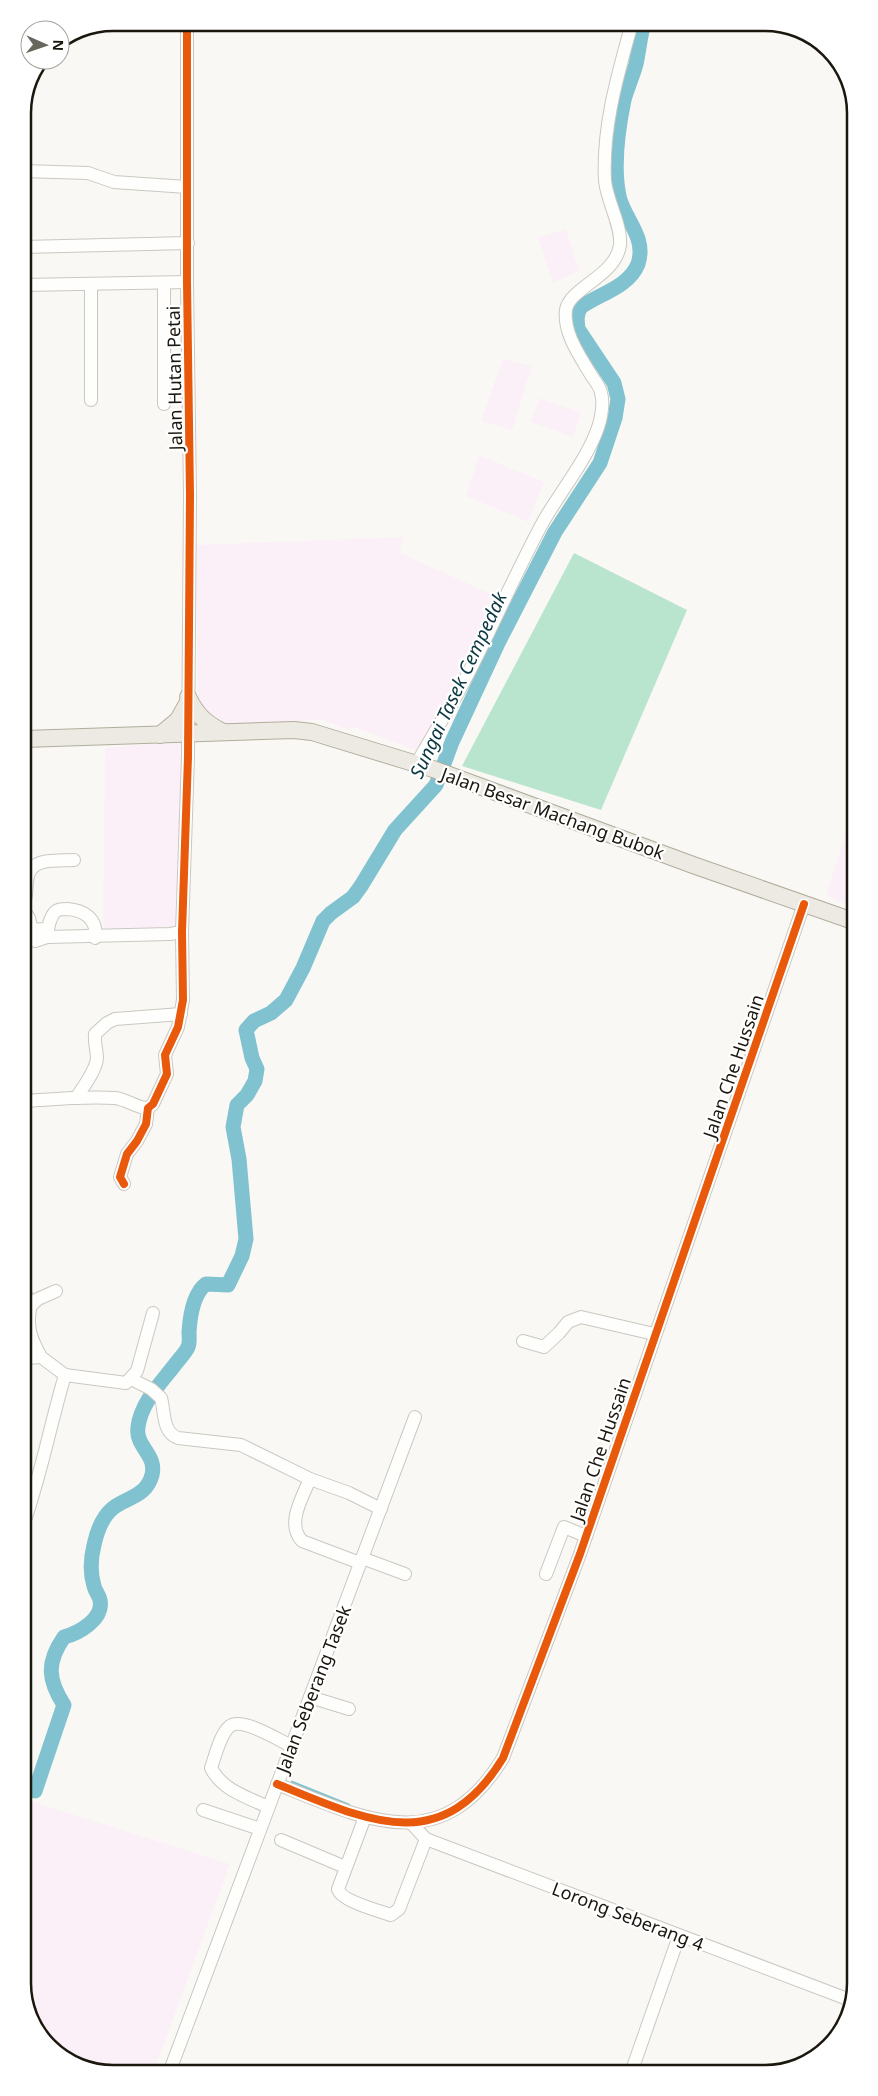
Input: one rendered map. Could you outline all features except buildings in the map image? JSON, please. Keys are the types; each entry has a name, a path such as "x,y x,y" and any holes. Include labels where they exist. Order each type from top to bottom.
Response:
{"main road":[{"path":"188,699 201,718 223,732"},
{"path":"160,735 178,720 188,699"},
{"name":"Jalan Besar Machang Bubok","path":"187,733 294,730 312,732 417,763 847,919"},
{"path":"31,740 187,733"}],"street":[{"name":"Jalan Hutan Petai","path":"124,1184 120,1177 127,1154 146,1124 148,1108 163,1085 167,1074 165,1055 178,1027 183,1000 182,932 188,699 190,495 187,282 187,31"},
{"path":"417,763 470,672 531,545 557,497 580,465 600,423 603,406 601,391 577,352 566,323 566,311 568,302 607,269 615,258 620,244 606,189 604,160 616,81 630,31"},
{"path":"31,170 88,173 114,182 187,187"},
{"path":"31,247 188,243"},
{"path":"31,285 187,282"},
{"path":"164,283 164,404"},
{"path":"91,284 91,400"},
{"path":"31,868 38,862 74,860"},
{"name":"Jalan Che Hussain","path":"277,1784 365,1817 397,1824 411,1823 432,1819 466,1803 483,1787 500,1762 512,1736 586,1536 654,1334 804,904"},
{"path":"37,933 56,911 62,909 76,910 89,916 94,923 96,936"},
{"path":"31,922 37,933"},
{"path":"37,933 96,936 182,932"},
{"path":"76,1098 96,1063 94,1034 107,1023 115,1019 181,1014"},
{"path":"31,1101 117,1098 132,1102 143,1109 148,1108"},
{"path":"31,1302 56,1291"},
{"path":"31,1336 41,1357 65,1375 126,1382 131,1380 137,1371 153,1313"},
{"path":"523,1341 544,1346 568,1322 581,1317 654,1334"},
{"path":"31,1358 41,1357"},
{"path":"31,1502 65,1375"},
{"path":"131,1380 150,1389 161,1398 167,1431 172,1436 241,1445 310,1479 350,1493 381,1509"},
{"name":"Jalan Seberang Tasek","path":"173,2065 415,1417"},
{"path":"310,1479 297,1512 294,1528 295,1534 302,1541 405,1574"},
{"path":"546,1574 564,1526 586,1536"},
{"path":"310,1697 349,1709"},
{"path":"268,1807 223,1784 211,1768 218,1746 229,1727 235,1724 252,1727 291,1746"},
{"path":"203,1810 260,1829"},
{"path":"365,1817 338,1889 342,1896 392,1915 396,1913 426,1839"},
{"name":"Lorong Seberang 4","path":"411,1823 426,1839 845,1998"},
{"path":"281,1840 345,1867"},
{"path":"634,2065 679,1936"}],"shaded area":[{"path":"566,229 579,271 553,283 538,237"},
{"path":"503,359 532,366 512,430 481,421"},
{"path":"540,398 581,413 573,437 530,422"},
{"path":"479,455 544,482 528,522 466,496"},
{"path":"403,537 400,553 502,599 420,752 351,726 349,730 322,720 215,724 198,704 196,545"},
{"path":"183,741 180,922 175,930 103,930 105,748"},
{"path":"847,830 847,905 826,895"},
{"path":"31,1801 230,1864 156,2065 107,2065 92,2062 72,2054 55,2041 45,2029 40,2019 33,1999 31,1983"}],"green space":[{"path":"574,553 687,610 601,810 462,766"}],"waterway":[{"name":"Sungai Tasek Cempedak","path":"35,1791 64,1705 52,1679 51,1671 54,1655 64,1637 83,1629 94,1619 100,1607 100,1600 91,1570 98,1530 109,1512 118,1504 141,1492 152,1475 152,1461 138,1434 143,1409 188,1347 191,1312 198,1293 206,1284 228,1285 242,1256 246,1239 239,1159 233,1127 237,1105 247,1095 255,1081 257,1069 252,1058 246,1030 254,1021 271,1013 286,1000 303,968 323,921 353,897 395,830 436,785 452,742 498,643 555,532 600,463 615,418 618,399 614,383 578,329 577,318 581,307 628,279 638,264 640,245 619,196 616,161 624,100 636,64 642,31"},
{"path":"292,1782 349,1805"}],"cycle path":[{"path":"124,1184 120,1177 127,1154 146,1124 148,1108 153,1104 167,1074 165,1055 178,1027 183,1000 182,932 188,757 190,495 187,282 187,31"},
{"path":"277,1784 341,1809 371,1818 400,1822 428,1820 454,1810 479,1790 503,1758 580,1554 804,904"}]}
